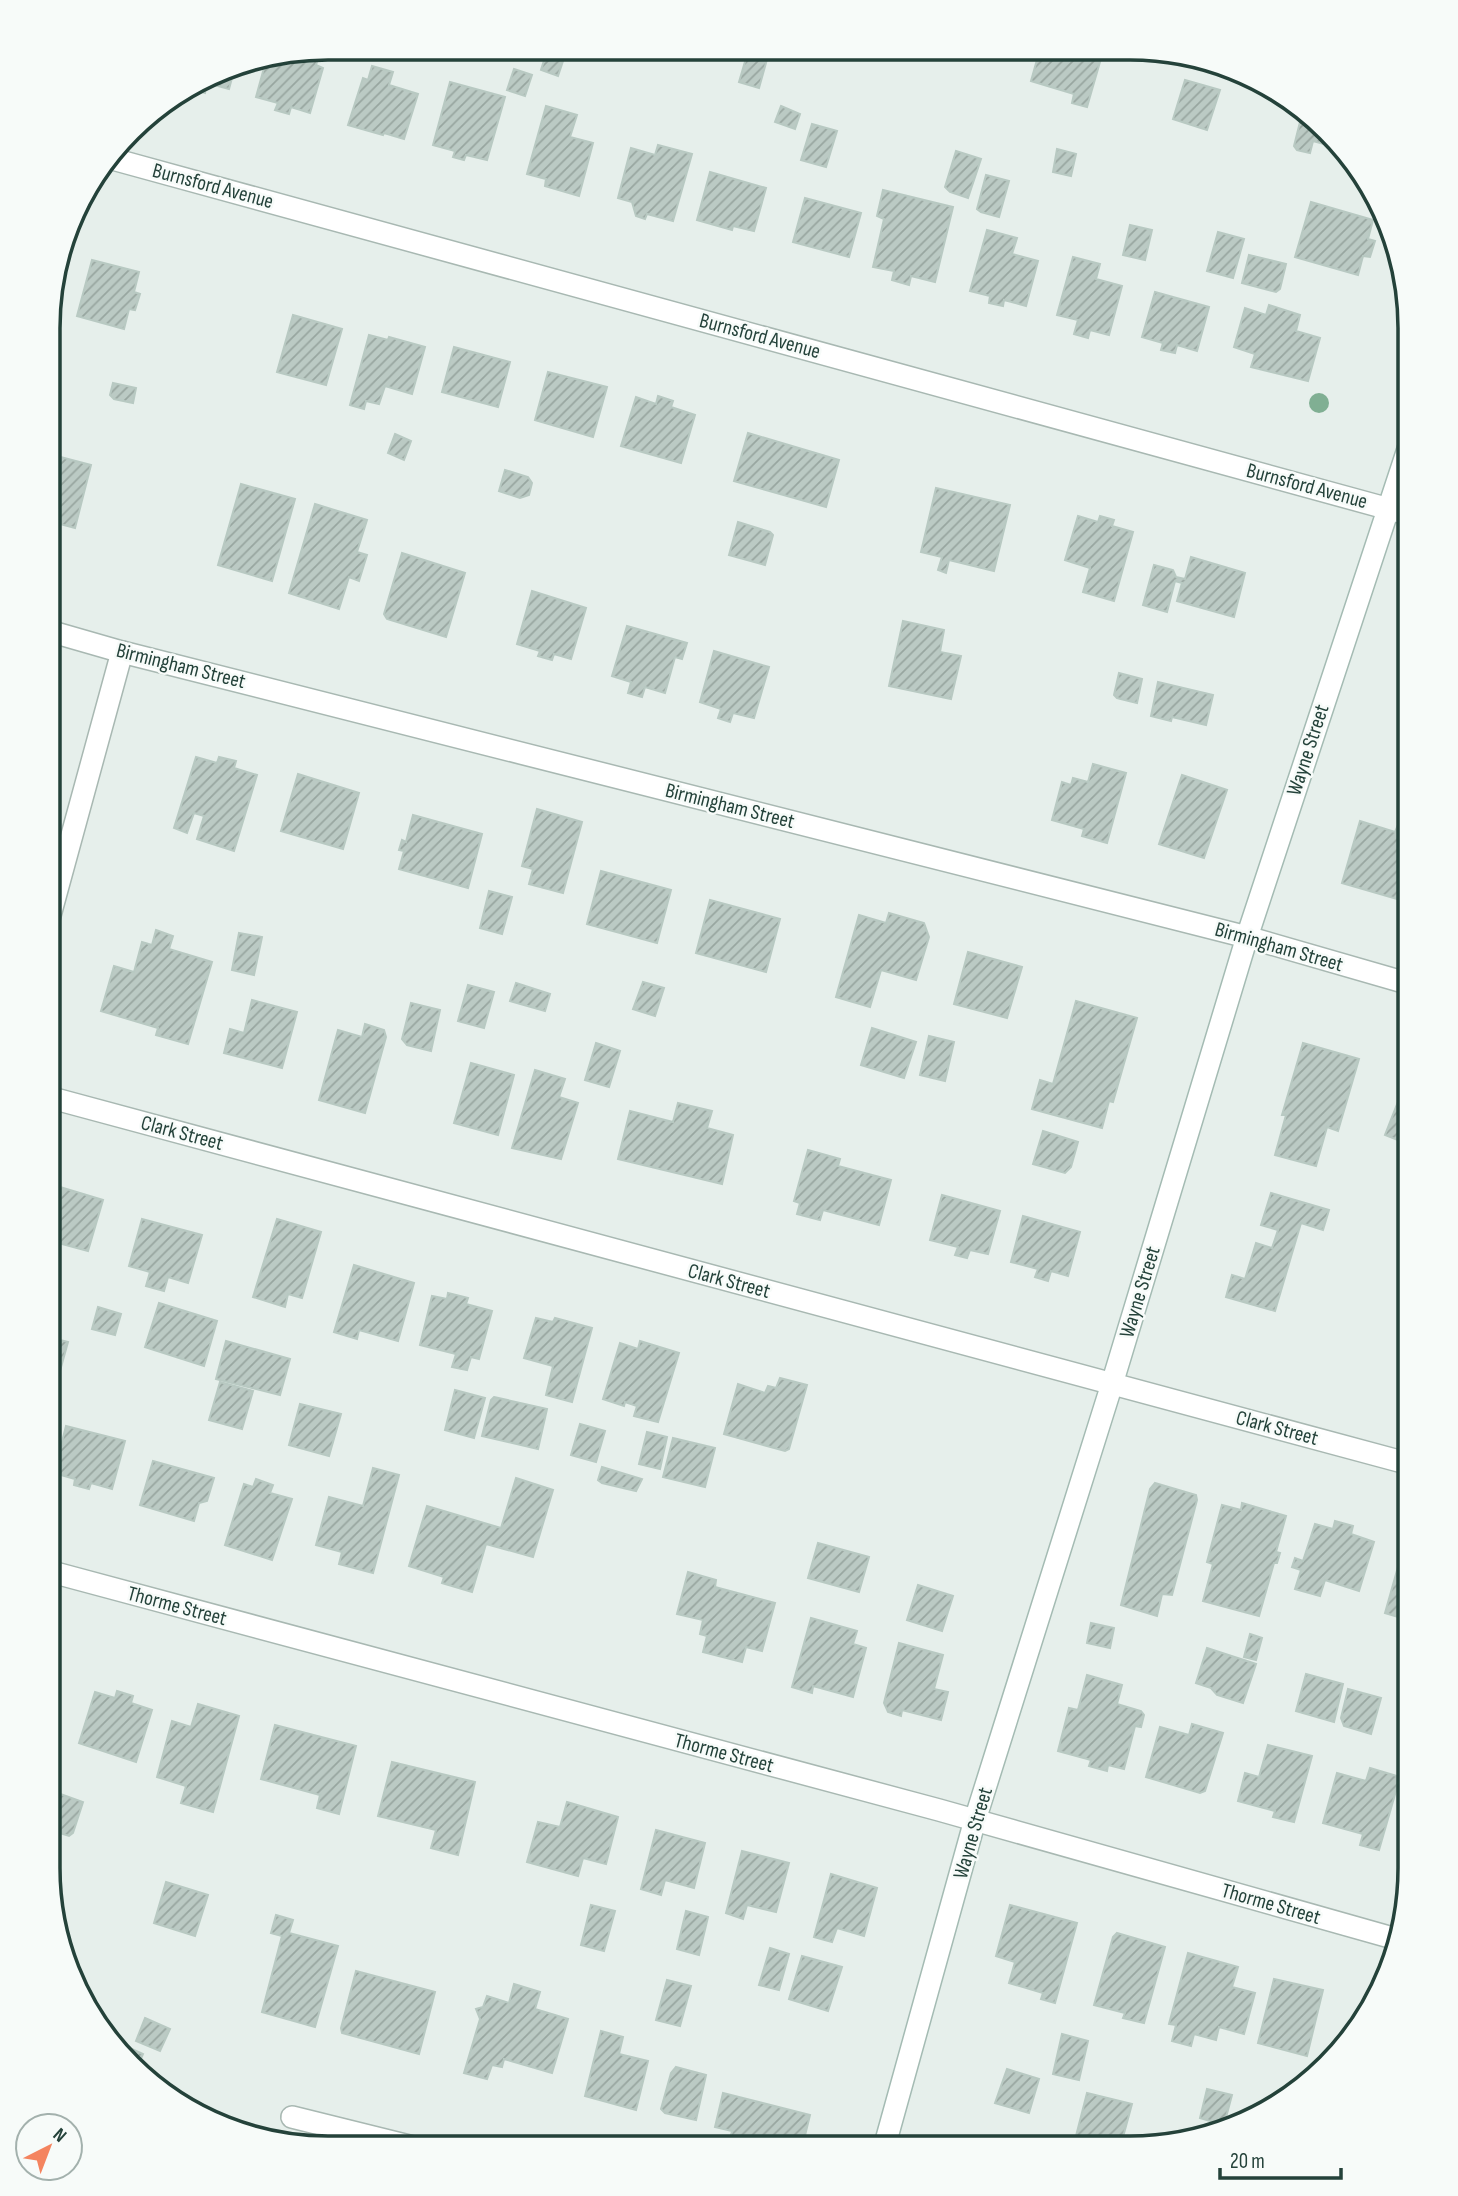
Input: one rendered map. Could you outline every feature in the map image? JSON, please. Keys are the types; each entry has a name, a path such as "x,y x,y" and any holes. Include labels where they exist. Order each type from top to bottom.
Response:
{"street":[{"name":"Burnsford Avenue","path":"118,160 1398,511"},
{"name":"Wayne Street","path":"887,2136 975,1820 1112,1384 1247,937 1398,477"},
{"name":"Birmingham Street","path":"60,634 1247,937 1398,981"},
{"path":"60,879 122,652"},
{"name":"Clark Street","path":"60,1100 1398,1461"},
{"name":"Thorme Street","path":"60,1574 975,1820 1389,1937"},
{"path":"292,2117 369,2136"}],"building":[{"path":"317,60 316,65 323,68 310,113 291,107 289,114 275,110 278,103 256,97 264,68"},
{"path":"544,60 563,60 558,76 541,70"},
{"path":"745,60 767,60 759,88 739,82"},
{"path":"1037,60 1101,60 1087,107 1072,103 1074,94 1031,81"},
{"path":"372,66 393,72 389,85 418,94 404,139 348,125 363,78 368,80"},
{"path":"514,69 532,75 525,96 507,90"},
{"path":"232,77 229,89 214,85"},
{"path":"1185,80 1220,90 1207,130 1173,119"},
{"path":"450,82 505,97 487,160 466,155 464,160 453,157 455,151 433,145"},
{"path":"546,106 577,115 570,137 593,143 579,196 545,186 546,179 527,174"},
{"path":"781,106 800,114 795,129 775,122"},
{"path":"1300,120 1326,145 1313,141 1310,153 1297,150 1294,146"},
{"path":"812,124 837,131 826,167 801,160"},
{"path":"658,145 692,154 673,221 647,214 645,219 636,216 632,202 618,198 631,148 655,155"},
{"path":"1057,149 1076,154 1071,176 1053,172"},
{"path":"956,151 981,159 968,198 950,192 945,187"},
{"path":"710,172 766,188 754,231 733,226 732,230 697,220"},
{"path":"986,175 1009,181 999,217 977,209"},
{"path":"883,190 953,207 935,282 911,276 909,285 892,280 894,271 873,267 884,219 877,216"},
{"path":"805,198 861,213 849,257 793,242"},
{"path":"1311,202 1373,220 1368,239 1375,241 1370,257 1363,256 1358,275 1295,257"},
{"path":"1130,225 1152,230 1145,260 1123,255"},
{"path":"987,230 1017,238 1012,254 1038,261 1026,306 1004,300 1003,306 989,303 990,296 970,291"},
{"path":"1218,232 1244,239 1233,278 1207,271"},
{"path":"1249,255 1286,264 1280,289 1276,292 1242,283"},
{"path":"1073,257 1100,264 1096,279 1122,286 1109,335 1090,330 1088,338 1074,334 1078,320 1057,315"},
{"path":"92,260 139,272 134,292 140,294 135,310 129,309 124,329 77,316"},
{"path":"1155,292 1209,307 1197,351 1177,345 1175,353 1161,350 1163,343 1142,337"},
{"path":"1269,305 1300,315 1296,331 1320,338 1308,381 1251,367 1255,354 1234,347 1245,308 1266,315"},
{"path":"293,315 342,329 326,385 277,372"},
{"path":"369,335 388,340 389,337 425,347 412,394 385,386 379,404 366,401 364,409 350,405"},
{"path":"454,347 510,362 498,407 442,392"},
{"path":"548,372 607,387 593,437 535,420"},
{"path":"113,383 136,388 133,403 114,399 110,395"},
{"path":"658,396 673,401 671,407 695,415 681,463 621,446 636,397 656,404"},
{"path":"748,433 839,460 826,507 734,481"},
{"path":"395,434 411,441 404,460 388,453"},
{"path":"60,457 91,465 75,528 60,524"},
{"path":"505,470 528,477 532,483 529,495 520,498 499,491"},
{"path":"241,484 295,499 272,581 218,565"},
{"path":"936,488 1010,505 994,571 949,560 946,573 938,570 942,557 921,552"},
{"path":"315,504 367,520 357,552 367,555 359,581 349,577 339,609 289,593"},
{"path":"1078,516 1098,522 1100,516 1114,520 1112,526 1133,532 1114,601 1083,592 1090,568 1065,560"},
{"path":"738,522 773,535 765,565 729,555"},
{"path":"402,553 465,573 446,637 387,619 384,614"},
{"path":"1191,557 1245,573 1234,617 1177,601 1182,583 1175,581 1167,612 1143,605 1154,565 1173,570 1176,577 1185,579"},
{"path":"532,591 586,608 571,659 554,654 552,660 538,656 540,651 517,644"},
{"path":"903,621 944,630 940,652 961,656 951,699 889,686"},
{"path":"627,626 687,643 682,659 675,657 665,693 645,687 642,697 628,693 631,682 612,676"},
{"path":"714,651 769,667 754,718 733,713 730,722 718,718 721,709 700,702"},
{"path":"1119,673 1142,679 1137,703 1114,695"},
{"path":"1158,682 1213,695 1206,725 1172,717 1171,721 1151,716"},
{"path":"196,757 217,763 219,757 236,761 234,768 257,775 234,851 197,839 204,816 194,813 187,833 174,828"},
{"path":"1093,764 1126,773 1107,843 1082,836 1084,829 1052,820 1062,782 1071,785 1073,778 1088,782"},
{"path":"298,774 359,793 343,849 281,831"},
{"path":"1182,775 1227,790 1204,858 1159,844"},
{"path":"537,809 582,822 563,893 529,884 533,869 522,866"},
{"path":"413,815 482,834 468,888 399,869 404,851 399,850 402,840 406,842"},
{"path":"1360,821 1395,832 1398,825 1398,899 1342,883"},
{"path":"601,871 671,890 657,943 587,924"},
{"path":"489,891 512,897 502,934 480,928"},
{"path":"710,900 780,919 766,972 696,953"},
{"path":"889,913 924,923 929,937 916,980 881,970 870,1007 836,997 859,915 886,923"},
{"path":"156,930 173,936 169,949 212,962 188,1044 156,1035 158,1028 101,1011 114,966 134,972 142,942 152,945"},
{"path":"239,933 262,937 254,975 232,970"},
{"path":"968,952 1022,967 1007,1018 954,1004"},
{"path":"643,982 664,988 655,1016 633,1009"},
{"path":"516,983 550,994 545,1011 510,1001"},
{"path":"468,985 494,992 484,1028 458,1021"},
{"path":"252,1000 297,1012 282,1068 224,1053 230,1029 244,1033"},
{"path":"1076,1001 1137,1018 1113,1102 1109,1101 1102,1128 1032,1109 1040,1080 1053,1084"},
{"path":"411,1003 440,1010 431,1051 407,1045 402,1039"},
{"path":"365,1024 384,1030 386,1037 365,1113 319,1100 338,1030 362,1037"},
{"path":"872,1028 916,1042 904,1078 861,1065"},
{"path":"929,1036 954,1042 945,1081 920,1075"},
{"path":"596,1043 620,1051 609,1087 585,1080"},
{"path":"1303,1043 1359,1059 1338,1131 1327,1127 1316,1166 1275,1155 1286,1115 1282,1115"},
{"path":"471,1063 514,1075 498,1135 454,1123"},
{"path":"535,1070 565,1079 559,1097 578,1103 561,1159 512,1148"},
{"path":"1398,1102 1398,1140 1385,1135"},
{"path":"678,1103 712,1111 707,1128 733,1135 722,1184 618,1159 630,1111 673,1122"},
{"path":"1043,1131 1078,1142 1071,1167 1065,1173 1033,1164"},
{"path":"808,1150 840,1159 838,1166 891,1180 879,1225 823,1210 820,1220 797,1214 800,1203 794,1201"},
{"path":"60,1187 103,1200 88,1251 60,1243"},
{"path":"1271,1193 1329,1210 1323,1230 1301,1223 1275,1311 1226,1297 1232,1275 1245,1279 1256,1243 1272,1248 1278,1230 1261,1225"},
{"path":"942,1195 1000,1211 988,1254 970,1250 967,1258 955,1255 958,1247 930,1240"},
{"path":"1023,1216 1080,1232 1068,1276 1051,1271 1048,1281 1035,1277 1038,1269 1011,1262"},
{"path":"142,1219 202,1235 188,1283 168,1277 164,1291 146,1286 150,1272 129,1266"},
{"path":"277,1219 321,1232 302,1298 288,1294 285,1307 253,1297"},
{"path":"354,1265 414,1283 398,1341 359,1330 357,1339 334,1332"},
{"path":"448,1293 468,1298 466,1304 492,1311 479,1359 471,1357 467,1370 452,1367 456,1354 420,1345 432,1296 447,1299"},
{"path":"159,1303 217,1321 204,1366 145,1347"},
{"path":"98,1307 121,1314 115,1335 92,1329"},
{"path":"536,1318 553,1322 555,1318 592,1328 572,1402 546,1395 553,1366 524,1358"},
{"path":"60,1340 68,1342 60,1371"},
{"path":"226,1341 290,1359 280,1395 216,1379"},
{"path":"640,1341 679,1353 658,1422 634,1416 637,1406 625,1402 624,1406 603,1399 620,1343 638,1349"},
{"path":"780,1378 807,1385 789,1449 785,1451 724,1434 738,1384 765,1393 768,1386 776,1388"},
{"path":"220,1382 253,1391 242,1429 209,1420"},
{"path":"455,1390 485,1398 474,1438 445,1430"},
{"path":"494,1397 547,1409 538,1449 482,1436"},
{"path":"300,1404 341,1414 329,1456 289,1445"},
{"path":"580,1424 605,1431 596,1462 571,1455"},
{"path":"66,1426 125,1441 112,1489 91,1483 89,1489 74,1485 75,1479 60,1475 60,1450"},
{"path":"647,1432 667,1437 660,1469 639,1464"},
{"path":"673,1438 715,1448 705,1487 663,1477"},
{"path":"153,1461 214,1478 207,1501 199,1503 194,1521 140,1505"},
{"path":"602,1467 642,1479 636,1491 602,1483 598,1480"},
{"path":"373,1468 399,1475 373,1573 339,1564 342,1552 316,1545 329,1497 363,1506"},
{"path":"516,1478 553,1490 533,1557 486,1544 472,1592 442,1583 444,1577 409,1566 427,1506 501,1528"},
{"path":"256,1479 273,1485 270,1493 292,1499 272,1560 225,1545 244,1484 253,1487"},
{"path":"1155,1483 1196,1495 1197,1500 1172,1595 1162,1594 1157,1616 1121,1605 1150,1489"},
{"path":"1242,1503 1286,1516 1276,1552 1280,1553 1277,1563 1274,1563 1259,1616 1203,1601 1213,1564 1207,1562 1222,1505 1241,1510"},
{"path":"1335,1521 1353,1526 1351,1534 1374,1542 1359,1591 1325,1580 1320,1596 1295,1589 1301,1570 1292,1567 1295,1558 1303,1561 1315,1524 1333,1529"},
{"path":"818,1543 869,1557 859,1592 808,1578"},
{"path":"1398,1567 1398,1617 1385,1613"},
{"path":"688,1572 716,1580 715,1587 775,1603 762,1651 746,1647 742,1662 703,1652 707,1636 700,1634 703,1620 677,1614"},
{"path":"918,1585 953,1596 942,1631 907,1620"},
{"path":"811,1618 857,1631 853,1644 866,1648 853,1697 813,1686 812,1693 792,1687"},
{"path":"1091,1623 1114,1628 1110,1648 1087,1643"},
{"path":"1250,1634 1262,1638 1256,1660 1244,1657"},
{"path":"899,1643 943,1655 934,1689 948,1692 941,1720 902,1710 901,1716 888,1712 884,1703"},
{"path":"1207,1648 1256,1664 1243,1703 1217,1695 1211,1688 1196,1683"},
{"path":"1306,1674 1343,1684 1334,1722 1296,1711"},
{"path":"1087,1675 1122,1685 1117,1704 1141,1711 1144,1715 1141,1727 1135,1726 1124,1769 1108,1765 1107,1771 1089,1766 1091,1760 1058,1751 1069,1708 1078,1710"},
{"path":"1348,1689 1381,1698 1371,1734 1344,1726 1341,1718"},
{"path":"117,1691 133,1696 131,1703 152,1710 136,1762 79,1743 95,1692 115,1698"},
{"path":"198,1704 239,1716 213,1812 181,1803 186,1786 157,1777 172,1721 191,1727"},
{"path":"1192,1724 1223,1733 1205,1791 1200,1793 1146,1777 1160,1727 1189,1735"},
{"path":"275,1725 356,1746 339,1814 317,1808 320,1795 261,1779"},
{"path":"1268,1745 1312,1756 1294,1822 1273,1817 1275,1811 1238,1801 1245,1773 1259,1777"},
{"path":"392,1762 475,1782 458,1855 431,1848 436,1830 378,1816"},
{"path":"1370,1768 1398,1776 1379,1850 1360,1845 1363,1834 1323,1823 1337,1773 1366,1781"},
{"path":"60,1794 83,1802 73,1833 69,1836 60,1833"},
{"path":"567,1802 618,1817 606,1864 583,1858 578,1876 527,1862 538,1822 560,1827"},
{"path":"656,1830 705,1843 694,1888 665,1880 661,1895 641,1889"},
{"path":"742,1851 789,1863 776,1912 747,1905 743,1919 726,1913"},
{"path":"831,1874 877,1888 864,1936 837,1928 832,1942 814,1937"},
{"path":"166,1882 208,1895 195,1936 154,1923"},
{"path":"591,1905 615,1911 604,1951 581,1945"},
{"path":"1010,1905 1077,1923 1055,2003 1041,1999 1043,1993 1009,1983 1015,1962 996,1956"},
{"path":"686,1911 708,1917 699,1955 677,1949"},
{"path":"276,1915 293,1920 289,1933 338,1946 315,2027 262,2012 282,1936 271,1933"},
{"path":"1117,1933 1165,1947 1144,2023 1123,2018 1125,2013 1094,2005 1113,1937"},
{"path":"770,1948 789,1954 779,1990 759,1985"},
{"path":"1188,1953 1238,1967 1232,1987 1255,1993 1244,2034 1219,2027 1216,2040 1194,2034 1191,2046 1172,2041 1176,2025 1169,2024"},
{"path":"802,1956 842,1967 828,2011 789,1999"},
{"path":"356,1971 435,1992 419,2054 342,2033"},
{"path":"1274,1979 1323,1990 1307,2056 1258,2043"},
{"path":"667,1980 691,1986 680,2026 656,2020"},
{"path":"514,1984 540,1992 535,2009 568,2019 552,2073 504,2059 502,2067 492,2065 487,2079 464,2073 480,2019 476,2009 483,2007 487,1996 509,2003"},
{"path":"145,2018 170,2029 160,2051 136,2041"},
{"path":"601,2031 623,2037 619,2054 648,2061 636,2110 585,2096"},
{"path":"1062,2034 1088,2041 1079,2080 1053,2074"},
{"path":"128,2047 143,2054 140,2060"},
{"path":"676,2067 706,2075 696,2120 665,2113 661,2109 671,2073"},
{"path":"1007,2069 1039,2079 1029,2113 995,2103"},
{"path":"1207,2089 1232,2095 1226,2119 1215,2122 1200,2118"},
{"path":"723,2093 810,2115 805,2136 731,2136 732,2131 715,2127"},
{"path":"1087,2093 1132,2104 1123,2136 1076,2136"}]}
